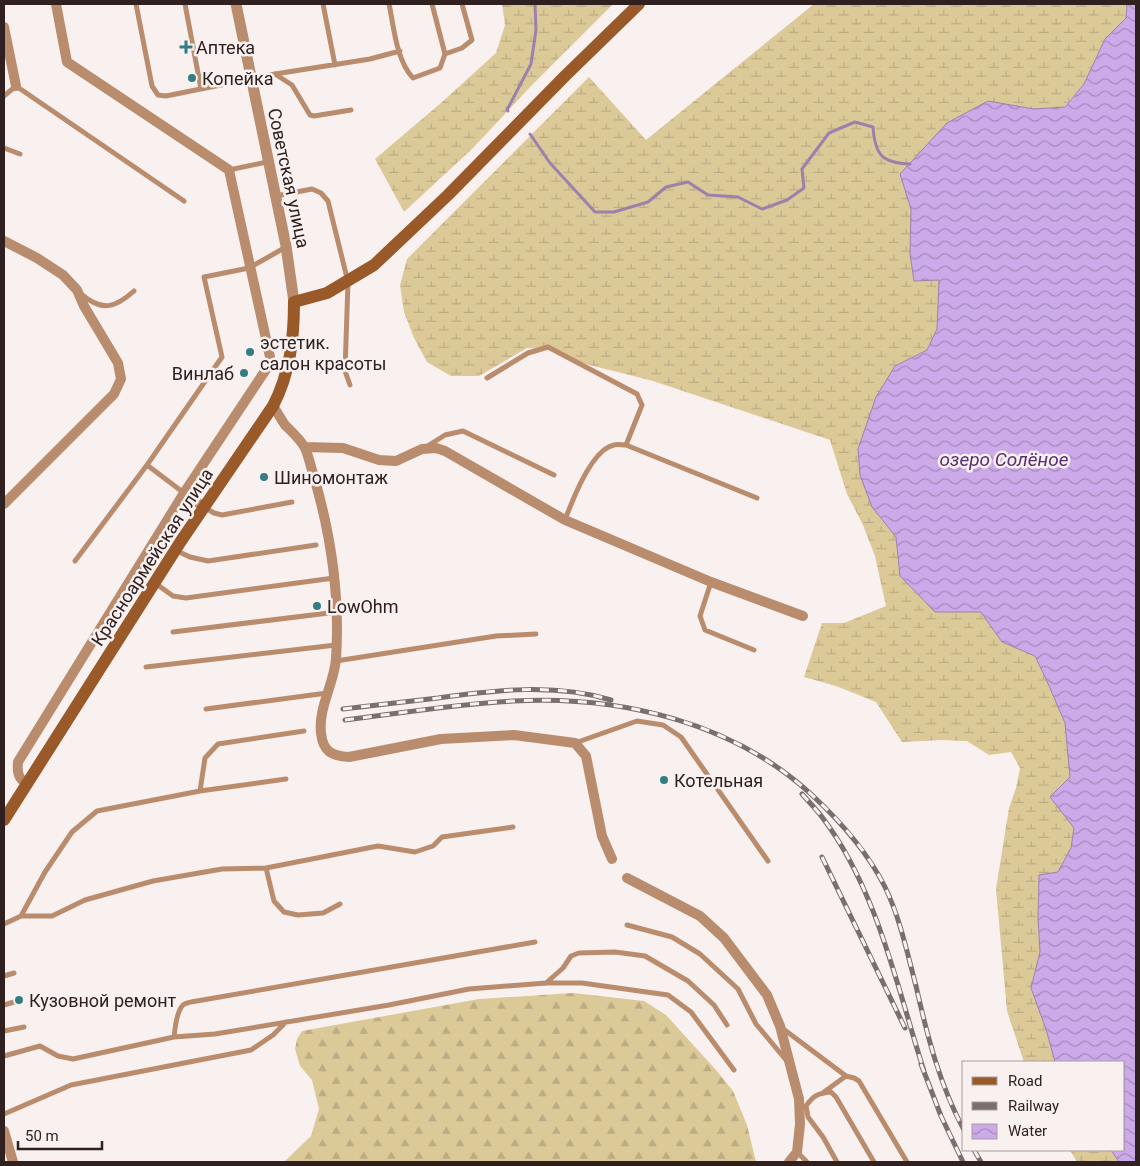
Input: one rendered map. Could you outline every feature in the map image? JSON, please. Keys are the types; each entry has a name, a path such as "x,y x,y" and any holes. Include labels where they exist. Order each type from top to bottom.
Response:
{"main road":[{"path":"294,302 327,293 374,265 448,196 565,76 639,4"},
{"name":"Красноармейская улица","path":"4,820 175,550 272,406 282,388 288,369 292,347 294,302"}],"street":[{"path":"27,784 21,780 17,771 18,762 184,493 269,364 270,357 229,170 67,62 56,4"},
{"name":"Советская улица","path":"236,4 286,246 294,302"},
{"path":"4,27 16,86"},
{"path":"4,241 64,275 77,290 84,306 118,363 121,379 114,394 4,504"},
{"path":"272,406 305,447 320,498 334,578 337,612 336,661 320,723 323,744 328,751 335,756 349,757 440,739 514,735 575,743 586,756 602,836 612,859"},
{"path":"305,447 343,448 379,460 396,461 422,449 436,448 445,451 564,520 711,582 803,616"},
{"path":"184,493 204,507"},
{"path":"627,878 700,916 724,938 767,995 780,1026 799,1099 798,1152 789,1162"},
{"path":"4,1131 13,1162"}],"lane":[{"path":"136,4 152,86 158,95 166,96 275,74 370,60 400,51"},
{"path":"185,4 201,89"},
{"path":"323,4 335,65"},
{"path":"389,4 400,51 407,72 413,78 440,68 445,54 432,4"},
{"path":"445,54 462,48 472,40 462,4"},
{"path":"275,74 292,85 310,115 351,110"},
{"path":"4,96 16,86 184,201"},
{"path":"4,148 20,154"},
{"path":"229,170 268,162"},
{"path":"275,196 312,189 321,193 328,201 348,282 345,371 350,385"},
{"path":"75,562 147,465 222,357 204,277 249,268 286,246"},
{"path":"77,290 92,303 101,306 120,302 134,291"},
{"path":"487,378 528,353 548,347 637,394 642,405 626,445"},
{"path":"422,449 445,435 463,431 554,475"},
{"path":"564,520 579,485 600,453 612,445 626,445 757,498"},
{"path":"147,465 184,493"},
{"path":"204,507 222,515 292,502"},
{"path":"175,550 190,557 208,561 316,546"},
{"path":"154,583 173,596 186,598 334,578"},
{"path":"711,582 700,616 705,630 754,650"},
{"path":"173,632 337,612"},
{"path":"336,661 496,636 536,634"},
{"path":"146,667 336,645"},
{"path":"206,709 327,693"},
{"path":"575,743 637,721 663,725 680,737 768,861"},
{"path":"200,791 205,758 218,744 304,731"},
{"path":"21,916 45,872 72,832 97,811 200,791 286,780"},
{"path":"4,924 21,916 52,916 85,900 153,880 222,869 266,868 378,846 414,852 433,846 442,837 513,827"},
{"path":"266,868 274,901 284,912 298,915 323,913 340,904"},
{"path":"628,925 672,937 700,954 738,989 756,1024 790,1064"},
{"path":"174,1037 183,1005 191,1002 535,942"},
{"path":"546,983 563,968 571,956 579,953 615,952 645,956 688,981 714,1006 727,1025"},
{"path":"4,976 14,973"},
{"path":"4,1056 40,1046 58,1056 73,1059 174,1037 215,1034 389,1005 469,989 546,983 582,983 668,995 691,1012 734,1070"},
{"path":"4,1005 14,1002"},
{"path":"4,1114 70,1085 251,1050 273,1035 287,1022"},
{"path":"4,1031 24,1026"},
{"path":"780,1026 846,1076 859,1081 907,1162"},
{"path":"838,1162 808,1116 806,1106 812,1096 823,1092 846,1076"},
{"path":"823,1092 831,1092 836,1098 874,1162"},
{"path":"798,1152 807,1162"}],"green space":[{"path":"502,4 613,4 531,86 472,149 404,212 375,159 496,53 505,25"},
{"path":"814,4 1127,4 1126,18 1105,39 1084,84 1064,107 1034,109 988,101 901,174 911,209 910,254 914,281 940,279 937,329 927,350 895,366 876,397 858,449 872,507 896,537 900,576 935,612 981,612 1002,642 1035,656 1065,723 1070,777 1050,797 1074,828 1071,848 1058,873 1039,875 1038,918 1040,952 1032,988 1055,1061 1024,1061 1007,1011 996,889 1009,808 1020,768 1011,752 989,755 967,741 902,742 876,702 836,686 804,677 822,623 844,623 886,606 875,556 863,525 847,494 830,440 653,381 574,361 554,349 527,348 479,376 451,376 427,362 414,338 404,312 400,285 407,259 589,77 646,140"},
{"path":"573,993 644,1001 666,1015 733,1091 747,1125 756,1162 284,1162 311,1136 319,1109 312,1080 300,1066 295,1049 297,1039 302,1031 479,999"},
{"path":"1071,1151 1112,1151 1119,1162 1077,1162"}],"water":[{"name":"озеро Солёное","path":"1127,4 1136,4 1136,1162 1119,1162 1112,1151 1125,1151 1125,1061 1055,1061 1046,1029 1031,988 1040,952 1038,918 1039,875 1058,872 1071,848 1074,828 1050,797 1070,777 1065,723 1035,656 1002,642 981,612 935,612 900,576 896,537 872,507 860,475 858,449 876,397 895,366 927,350 937,329 939,280 914,281 910,254 911,209 900,174 947,123 988,101 1034,109 1065,107 1084,84 1105,39 1126,18"}],"waterway":[{"path":"508,111 531,64 536,30 535,4"},
{"path":"530,134 550,163 595,212 614,212 648,202 666,187 688,182 708,195 738,197 762,209 787,200 804,188 802,169 829,133 855,122 873,127 878,151 882,156 893,162 910,164"}],"railway":[{"path":"343,709 481,693 525,690 568,691 611,700"},
{"path":"345,720 492,702 553,700 593,703 673,718 711,732 747,749 781,770 812,795 843,826 862,849 885,887 903,935 935,1060 948,1096 962,1126"},
{"path":"802,794 822,817 841,845 857,875 884,940 924,1071"},
{"path":"822,857 905,1028"},
{"path":"921,1064 941,1116 963,1162"},
{"path":"975,1151 981,1162"}],"place":[{"name":"Аптека","path":"186,47"},
{"name":"Копейка","path":"192,78"},
{"name":"эстетик. салон красоты","path":"250,352"},
{"name":"Винлаб","path":"244,373"},
{"name":"Шиномонтаж","path":"264,477"},
{"name":"LowOhm","path":"317,606"},
{"name":"Котельная","path":"664,780"},
{"name":"Кузовной ремонт","path":"19,1000"}]}
